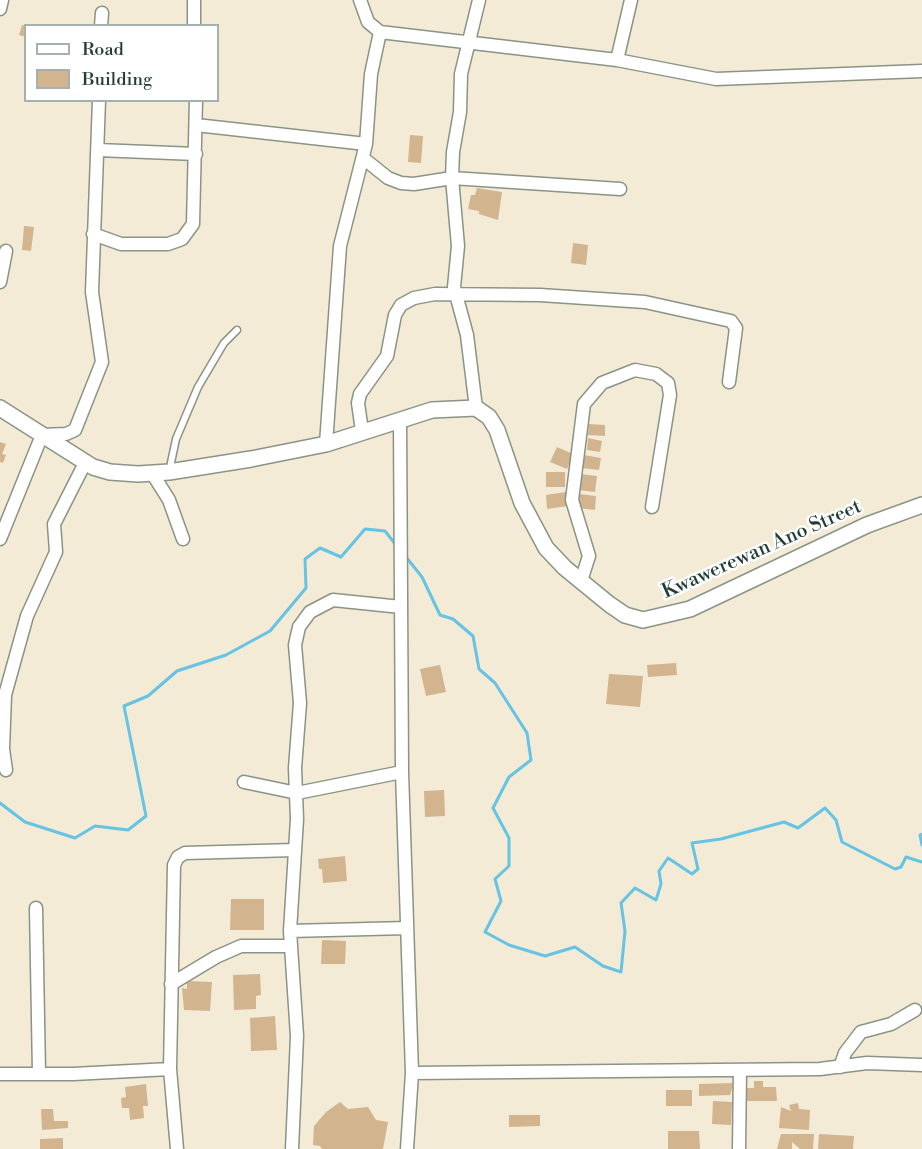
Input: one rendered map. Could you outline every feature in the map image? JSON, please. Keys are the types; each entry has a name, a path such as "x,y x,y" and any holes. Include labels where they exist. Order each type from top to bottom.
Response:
{"street":[{"path":"0,9 2,0"},
{"path":"194,0 194,24"},
{"path":"360,0 368,22 380,32 617,60 716,79 922,71"},
{"path":"0,408 85,463 110,472 152,473 169,472 326,444 432,410 476,408 467,335 453,280 458,246 453,152 460,112 461,74 479,0"},
{"path":"617,60 631,0"},
{"path":"326,444 340,246 366,144 370,74 380,32"},
{"path":"42,435 66,435 75,430 102,362 92,292 99,102"},
{"path":"93,234 121,244 168,244 183,239 193,224 196,102"},
{"path":"196,125 366,144"},
{"path":"98,150 196,154"},
{"path":"363,158 388,178 401,183 414,184 453,178 620,189"},
{"path":"0,282 6,251"},
{"path":"362,431 358,403 360,394 383,365 392,341 395,315 401,305 414,298 455,295 540,295 645,302 731,321 736,328 729,382"},
{"path":"581,581 589,556 572,500 585,404 602,383 635,370 656,374 668,383 670,395 652,507"},
{"name":"Kwawerewan Ano Street","path":"476,408 489,417 497,430 522,503 546,548 581,581 625,615 643,620 690,609 867,525 922,505"},
{"path":"400,420 402,772 412,1072 407,1149"},
{"path":"0,539 42,435"},
{"path":"6,771 3,749 4,695 27,616 56,552 54,524 85,463"},
{"path":"152,473 169,500 183,539"},
{"path":"292,1149 297,1036 290,931 297,793 295,768 300,703 295,645 299,627 310,612 333,600 401,607"},
{"path":"244,782 297,793 402,772"},
{"path":"177,1149 170,1069 174,865 178,857 185,853 295,850"},
{"path":"36,908 39,1074"},
{"path":"290,931 407,928"},
{"path":"171,984 216,957 241,946 291,946"},
{"path":"840,1067 845,1053 861,1032 891,1024 915,1010"},
{"path":"412,1072 740,1070 840,1067 867,1063 922,1065"},
{"path":"0,1074 170,1069"},
{"path":"740,1070 740,1149"}],"lane":[{"path":"169,472 176,439 198,387 224,343 237,330"}],"building":[{"path":"22,25 24,26 24,36 19,35"},
{"path":"410,135 423,136 421,163 408,162"},
{"path":"477,188 502,192 498,220 479,214 479,211 468,209 471,195 475,195"},
{"path":"24,226 34,227 31,251 22,250"},
{"path":"573,243 588,245 586,265 571,263"},
{"path":"589,424 605,425 605,436 588,435"},
{"path":"588,438 602,441 600,452 587,450"},
{"path":"0,442 6,444 2,454 6,455 3,463 0,462"},
{"path":"557,447 573,454 567,469 550,462"},
{"path":"584,455 601,458 599,470 582,468"},
{"path":"546,472 565,472 565,487 546,487"},
{"path":"580,474 597,476 595,492 578,490"},
{"path":"566,492 568,506 547,509 546,495"},
{"path":"579,494 596,496 595,510 578,508"},
{"path":"676,663 677,675 648,677 647,665"},
{"path":"440,665 446,692 426,696 420,669"},
{"path":"609,674 643,676 640,707 606,704"},
{"path":"444,790 445,816 425,817 424,791"},
{"path":"345,856 347,881 323,883 322,869 319,869 318,859"},
{"path":"231,899 264,899 264,930 230,930"},
{"path":"322,940 346,941 345,964 321,964"},
{"path":"260,974 261,995 256,996 256,1009 234,1010 233,975"},
{"path":"187,981 212,982 210,1011 184,1010 182,988 187,989"},
{"path":"275,1016 277,1050 251,1051 250,1018"},
{"path":"754,1081 763,1081 763,1087 776,1087 777,1101 744,1101 744,1088 754,1088"},
{"path":"734,1083 730,1095 699,1096 699,1084"},
{"path":"146,1084 148,1106 143,1106 144,1118 130,1120 129,1108 122,1108 121,1098 126,1097 125,1087"},
{"path":"666,1090 692,1090 692,1106 666,1106"},
{"path":"713,1101 732,1102 731,1125 712,1124"},
{"path":"340,1102 348,1109 368,1107 376,1120 388,1122 383,1149 322,1149 320,1146 313,1145 314,1126 326,1112"},
{"path":"798,1103 799,1109 810,1110 809,1130 779,1128 781,1107 791,1111 789,1105"},
{"path":"41,1109 53,1109 54,1121 68,1121 68,1128 42,1130"},
{"path":"509,1115 540,1115 540,1126 509,1127"},
{"path":"668,1131 699,1131 700,1149 668,1149"},
{"path":"781,1134 814,1134 813,1149 800,1149 792,1142 792,1149 777,1149"},
{"path":"819,1134 854,1136 853,1149 818,1149"},
{"path":"63,1138 63,1149 40,1149 40,1139"}],"waterway":[{"path":"0,803 25,822 75,838 95,826 128,830 146,816 124,706 148,696 177,671 226,655 270,631 306,588 305,559 320,548 341,557 365,529 385,531 396,545"},
{"path":"406,557 422,577 440,615 453,619 473,636 479,669 495,683 527,733 531,760 509,777 493,808 509,838 509,866 495,879 501,901 485,932 509,945 545,956 575,947 603,966 621,972 625,931 621,903 635,888 656,900 661,884 659,871 668,858 692,874 698,869 692,843 721,839 784,822 798,828 825,808 836,820 842,842 895,869 901,867 906,857 922,862"},
{"path":"922,834 920,835 922,845"}]}
